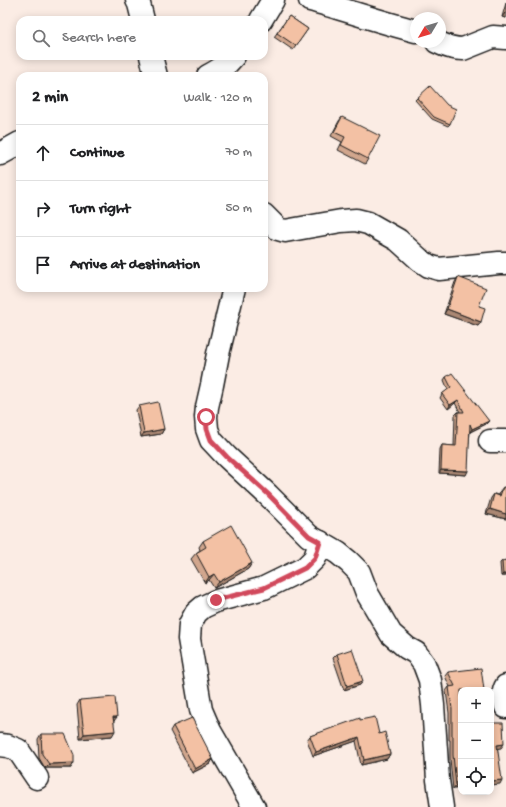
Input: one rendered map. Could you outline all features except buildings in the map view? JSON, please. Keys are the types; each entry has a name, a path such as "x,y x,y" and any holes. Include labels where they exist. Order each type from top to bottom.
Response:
{"street":[{"path":"137,0 142,16"},
{"path":"263,16 273,0"},
{"path":"310,0 410,30"},
{"path":"446,46 463,49 493,37 506,38"},
{"path":"152,60 155,72"},
{"path":"217,72 232,65"},
{"path":"0,154 16,145"},
{"path":"268,219 278,229 285,230 341,221 356,220 368,223 398,240 429,266 439,269 506,263"},
{"path":"233,292 207,407 207,429 211,440 227,457 268,494 309,536 349,562 359,572 367,593 391,634 407,648 416,653 424,664 430,680 438,780 442,807"},
{"path":"254,807 210,731 201,710 190,639 190,624 196,613 203,607 216,600 264,588 305,568 315,558 320,542"},
{"path":"506,686 504,689 503,698 506,707"},
{"path":"0,745 18,750 37,778"}],"route":[{"path":"206,417 207,429 211,440 227,457 268,494 309,536 320,542 315,558 305,568 293,575 264,588 216,600"}]}
